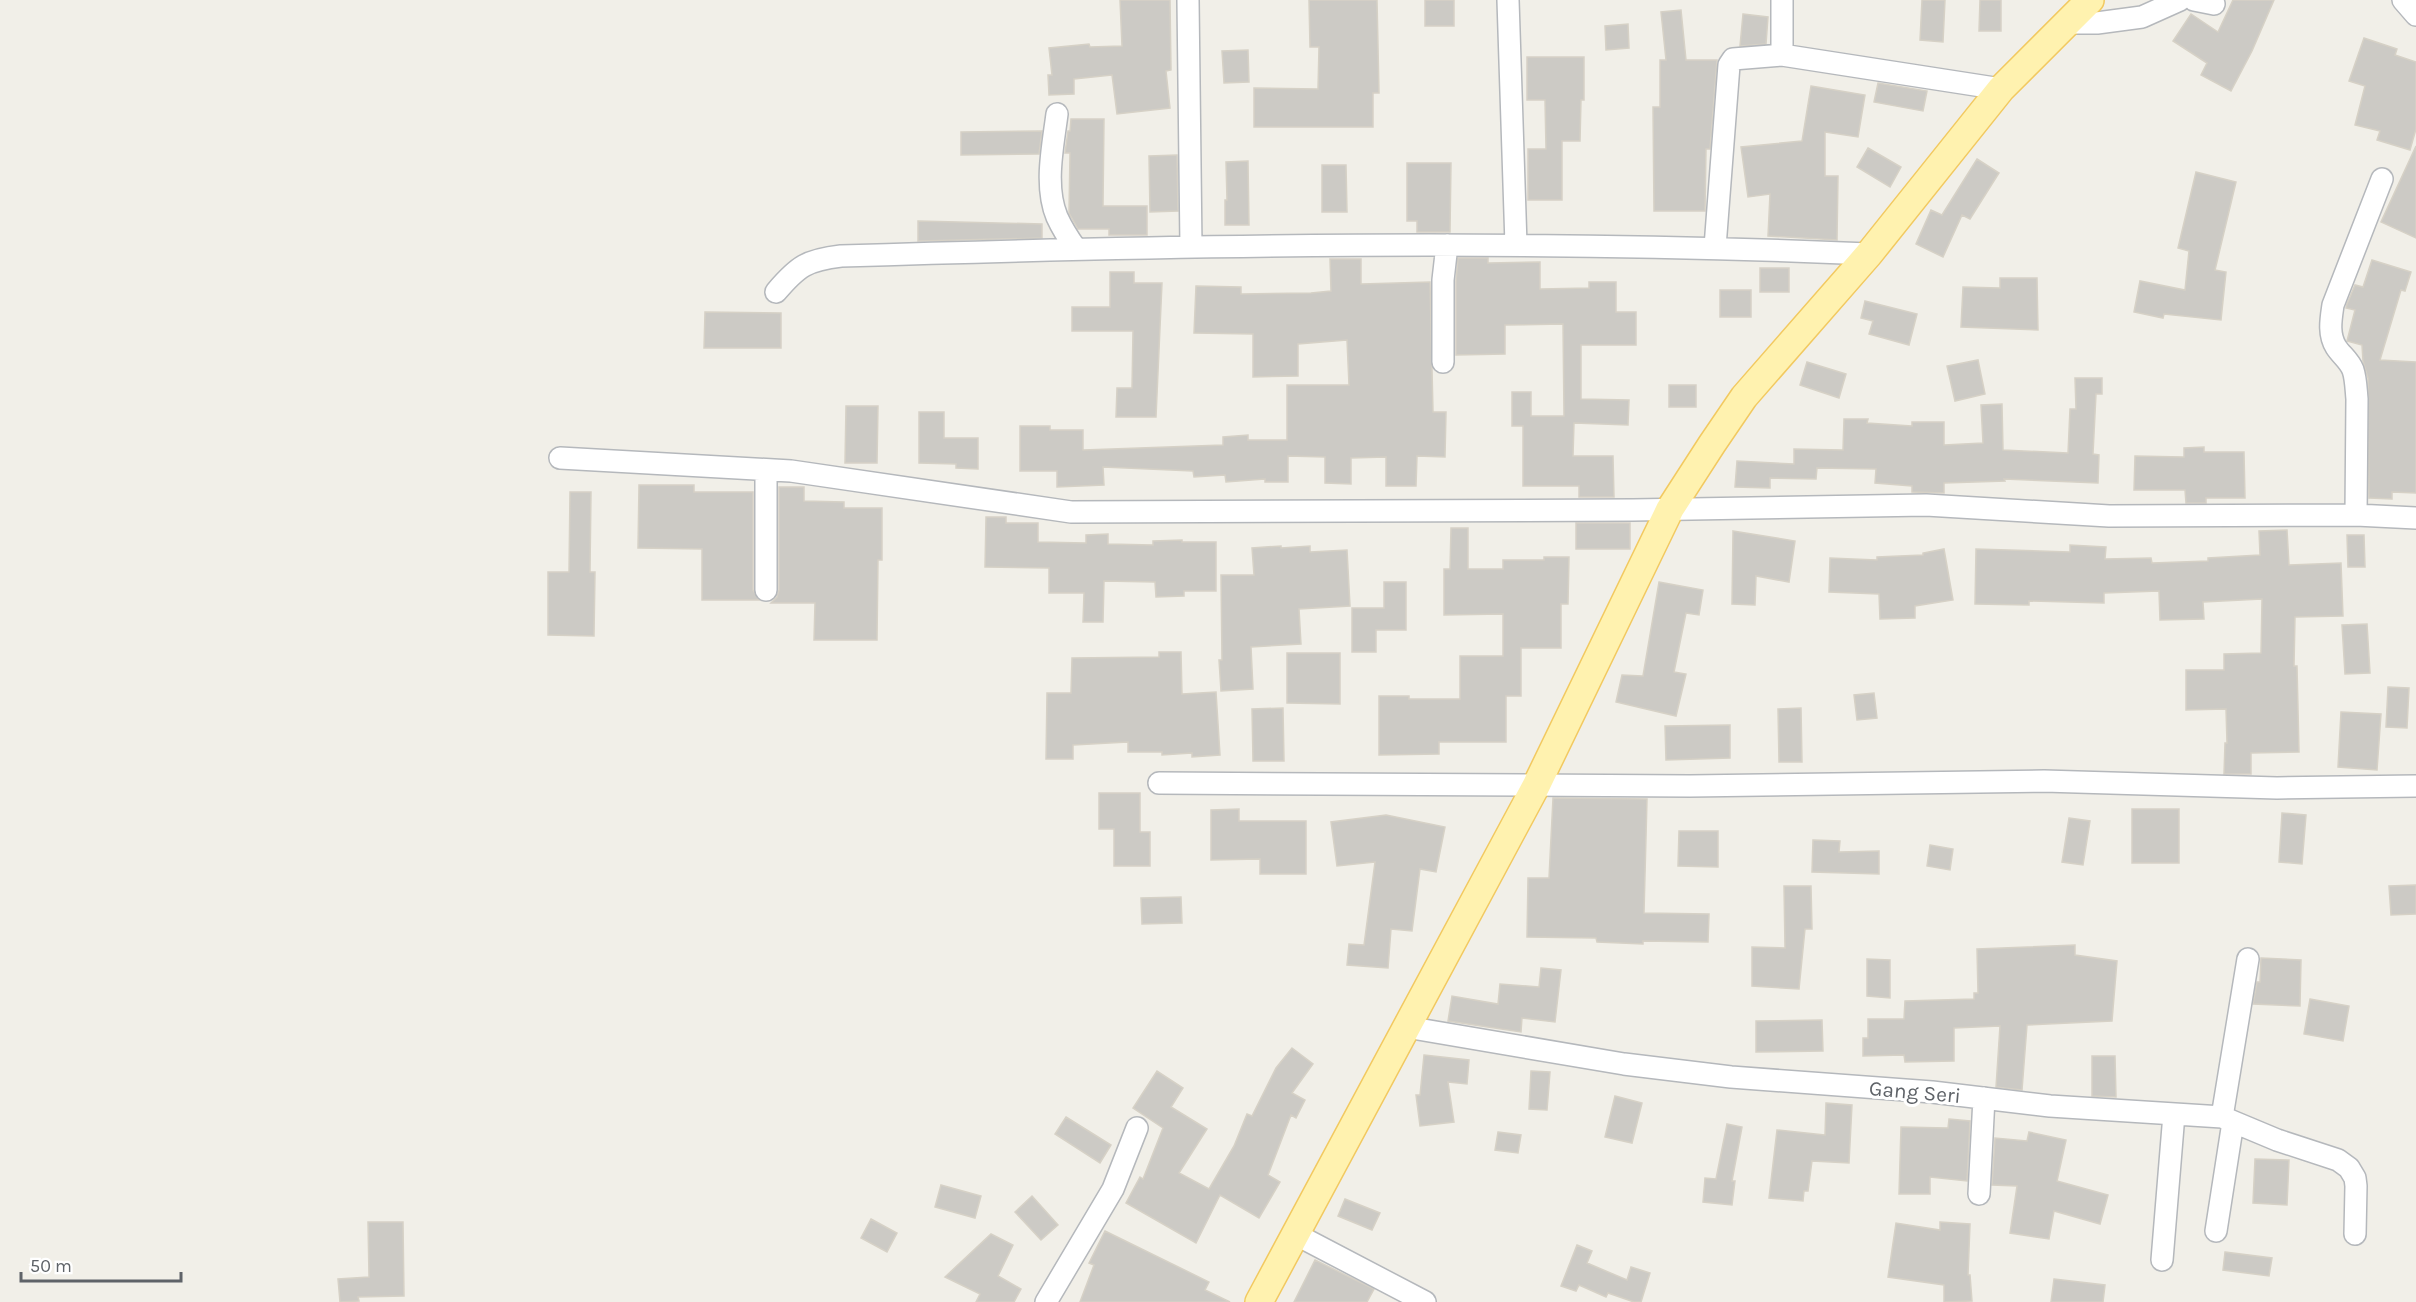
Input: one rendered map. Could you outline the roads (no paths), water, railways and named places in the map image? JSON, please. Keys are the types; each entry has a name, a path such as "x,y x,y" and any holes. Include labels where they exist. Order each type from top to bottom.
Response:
{"main road":[{"path":"1259,1302 1536,786 1670,509 1744,397 1869,254 2001,89 2090,0"}],"street":[{"path":"1188,0 1191,247"},
{"path":"1508,0 1516,245"},
{"path":"1782,0 1782,55"},
{"path":"2067,23 2097,23 2142,17 2180,0"},
{"path":"2403,0 2416,15"},
{"path":"1715,247 1730,62 1733,58 1782,55 2001,89"},
{"path":"1057,114 1051,160 1052,195 1056,214 1076,249"},
{"path":"2356,515 2357,399 2355,380 2348,360 2335,346 2331,333 2331,320 2333,305 2382,179"},
{"path":"1443,362 1443,280 1447,245"},
{"path":"776,292 794,271 808,262 841,256 1076,249 1447,245 1715,247 1869,254"},
{"path":"560,458 790,471 1071,512 1670,509 1926,505 2109,516 2356,515 2416,518"},
{"path":"766,470 766,590"},
{"path":"1159,783 1536,786 2044,781 2277,788 2416,786"},
{"path":"2216,1231 2248,959"},
{"name":"Gang Seri","path":"1406,1027 1624,1064 1731,1077 1932,1092 2050,1106 2228,1119 2277,1140 2338,1160 2349,1168 2355,1178 2356,1186 2355,1234"},
{"path":"1979,1194 1984,1098"},
{"path":"2162,1260 2174,1114"},
{"path":"1046,1302 1113,1189 1137,1128"},
{"path":"1297,1235 1425,1302"}]}
